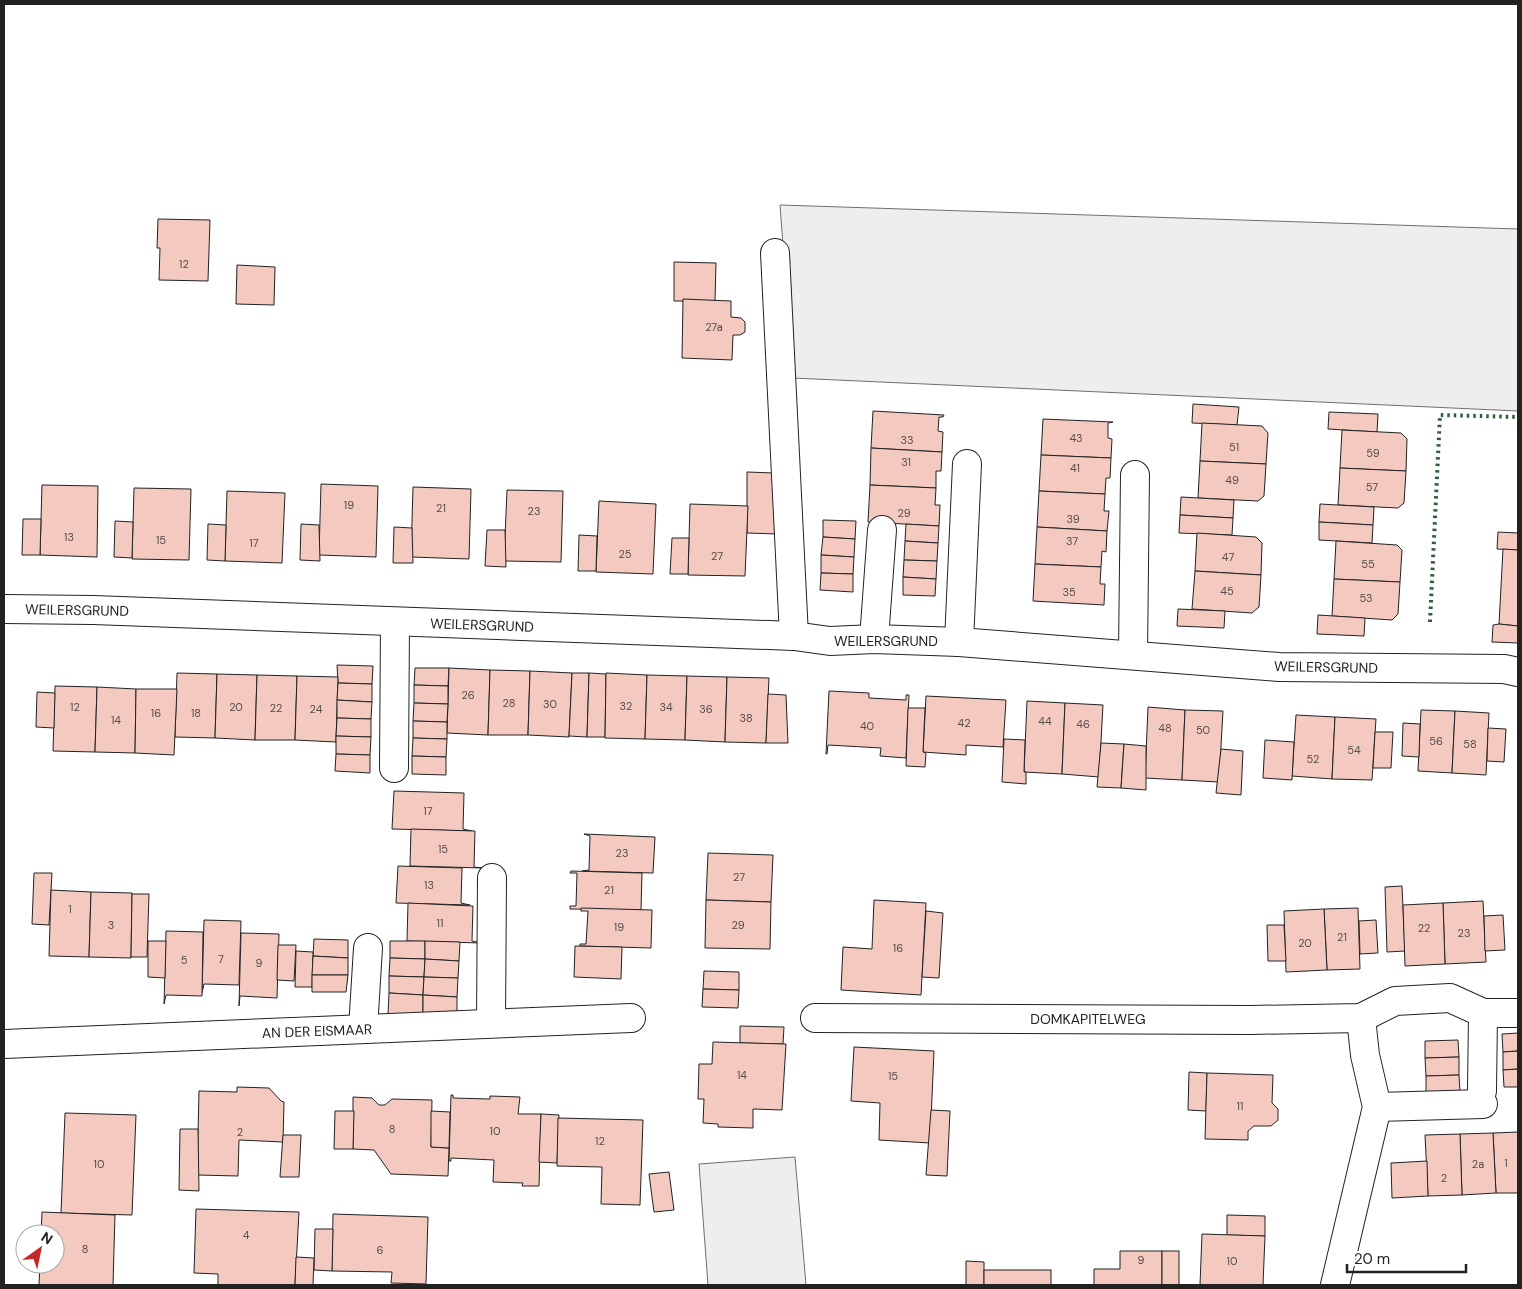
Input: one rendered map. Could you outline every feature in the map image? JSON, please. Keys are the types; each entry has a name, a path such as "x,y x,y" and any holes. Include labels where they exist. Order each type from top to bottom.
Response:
{"street":[{"path":"775,253 794,636"},
{"path":"959,642 967,464"},
{"path":"1133,655 1135,475"},
{"path":"874,639 882,530"},
{"name":"WEILERSGRUND","path":"4,609 93,610 794,636 830,641 874,639 959,642 1278,667 1504,669 1518,672"},
{"path":"394,768 395,622"},
{"path":"491,1023 492,878"},
{"path":"363,1029 368,948"},
{"name":"DOMKAPITELWEG","path":"815,1018 1240,1020 1360,1018 1395,1001 1450,998 1483,1013 1518,1013"},
{"path":"1377,1107 1483,1098 1483,1013"},
{"name":"AN DER EISMAAR","path":"4,1044 631,1018"},
{"path":"1336,1285 1377,1107 1365,1055 1360,1018"}],"shaded area":[{"path":"780,205 1518,229 1518,411 793,378"},
{"path":"795,1157 806,1285 708,1285 699,1164"}],"building":[{"path":"158,219 210,220 208,281 159,280 160,248 157,248"},
{"path":"674,262 716,263 715,301 674,301"},
{"path":"237,265 275,267 274,305 236,304"},
{"path":"683,299 731,301 731,317 741,318 745,322 745,332 740,335 733,335 732,360 682,358"},
{"path":"1193,404 1239,407 1237,425 1192,423"},
{"path":"873,411 944,415 939,417 938,431 943,432 942,452 871,448"},
{"path":"1329,412 1378,414 1377,432 1328,429"},
{"path":"1043,419 1113,422 1108,423 1108,438 1112,439 1111,458 1041,455"},
{"path":"1202,423 1262,426 1268,433 1266,464 1200,461"},
{"path":"1342,430 1401,433 1407,439 1406,471 1340,468"},
{"path":"871,448 942,452 941,471 936,471 936,488 870,485"},
{"path":"1041,455 1111,458 1110,478 1106,478 1105,494 1039,491"},
{"path":"1200,461 1266,464 1264,496 1258,501 1198,498"},
{"path":"1340,468 1406,471 1404,503 1398,508 1338,505"},
{"path":"747,472 774,473 777,534 747,533"},
{"path":"321,484 378,486 376,557 319,555"},
{"path":"42,485 98,486 97,557 40,555"},
{"path":"870,485 936,488 935,505 940,505 939,526 868,522"},
{"path":"413,487 471,489 469,559 411,557"},
{"path":"134,488 191,489 189,560 132,559"},
{"path":"507,490 563,491 561,562 504,561"},
{"path":"227,491 285,493 282,563 225,561"},
{"path":"1039,491 1105,494 1104,511 1109,511 1107,531 1037,527"},
{"path":"1181,497 1234,500 1233,518 1180,515"},
{"path":"599,501 656,504 653,574 596,572"},
{"path":"690,504 748,506 745,576 688,575"},
{"path":"1320,504 1374,507 1373,525 1319,522"},
{"path":"1180,515 1233,518 1232,535 1179,533"},
{"path":"23,519 41,519 40,555 22,555"},
{"path":"823,520 856,521 855,539 823,537"},
{"path":"115,521 133,522 132,558 114,557"},
{"path":"1319,522 1373,525 1372,543 1319,540"},
{"path":"208,524 226,525 225,561 207,560"},
{"path":"301,524 319,525 320,561 300,560"},
{"path":"906,524 939,526 938,543 905,541"},
{"path":"394,527 412,528 413,563 393,563"},
{"path":"1037,527 1107,531 1106,552 1102,551 1101,567 1035,564"},
{"path":"487,530 505,530 506,567 485,566"},
{"path":"1498,532 1518,533 1518,550 1497,549"},
{"path":"1197,533 1256,537 1262,543 1261,575 1195,571"},
{"path":"579,535 597,536 596,571 578,571"},
{"path":"823,537 855,539 854,557 821,555"},
{"path":"672,538 689,538 688,574 670,574"},
{"path":"905,541 938,543 937,561 904,560"},
{"path":"1336,541 1397,545 1402,550 1400,582 1334,579"},
{"path":"1503,549 1518,550 1518,626 1499,624"},
{"path":"821,555 854,557 853,574 821,573"},
{"path":"904,560 937,561 936,579 903,577"},
{"path":"1035,564 1101,567 1100,584 1105,584 1104,605 1033,601"},
{"path":"1195,571 1261,575 1259,607 1252,613 1192,609"},
{"path":"821,573 853,574 853,592 820,590"},
{"path":"903,577 936,579 935,596 903,595"},
{"path":"1334,579 1400,582 1398,614 1392,620 1332,616"},
{"path":"1178,609 1225,611 1224,628 1177,626"},
{"path":"1318,615 1365,618 1364,636 1317,634"},
{"path":"1493,625 1518,626 1518,643 1492,642"},
{"path":"337,665 373,666 372,684 338,683"},
{"path":"415,668 449,668 448,686 414,685"},
{"path":"449,668 490,670 488,735 447,733"},
{"path":"490,670 530,671 528,735 488,735"},
{"path":"530,671 572,673 569,737 528,735"},
{"path":"177,673 217,674 215,738 175,737"},
{"path":"572,673 589,673 587,737 569,736"},
{"path":"589,673 606,674 605,737 587,737"},
{"path":"606,673 647,675 645,739 605,738"},
{"path":"217,674 257,675 255,740 215,738"},
{"path":"257,675 297,676 295,740 255,740"},
{"path":"647,675 687,676 685,740 645,739"},
{"path":"297,676 338,677 336,742 295,740"},
{"path":"687,676 727,677 725,742 685,740"},
{"path":"727,677 769,678 766,743 725,742"},
{"path":"338,683 372,684 372,702 337,700"},
{"path":"414,685 448,686 448,704 414,703"},
{"path":"55,686 97,687 95,752 53,751"},
{"path":"97,687 136,689 135,753 95,752"},
{"path":"136,689 177,689 174,755 135,753"},
{"path":"829,691 869,693 869,698 906,700 906,695 909,695 906,758 880,756 881,748 828,745 826,754"},
{"path":"37,692 55,693 54,728 36,727"},
{"path":"768,694 786,695 788,743 766,743"},
{"path":"926,696 1006,700 1003,747 966,745 966,755 923,752"},
{"path":"337,700 372,702 371,719 337,718"},
{"path":"1027,701 1065,703 1062,774 1024,772"},
{"path":"414,703 448,704 447,722 413,721"},
{"path":"1065,703 1103,705 1099,777 1062,774"},
{"path":"1148,707 1185,710 1182,780 1145,778"},
{"path":"908,708 925,708 923,752 926,753 925,767 906,766"},
{"path":"1185,710 1223,711 1219,782 1182,780"},
{"path":"1421,710 1455,711 1452,773 1418,771"},
{"path":"1455,711 1489,713 1486,775 1452,773"},
{"path":"1296,715 1335,717 1332,779 1292,776"},
{"path":"1335,717 1376,719 1372,780 1332,779"},
{"path":"337,718 371,719 371,737 336,736"},
{"path":"413,721 447,722 447,739 413,738"},
{"path":"1403,723 1420,724 1419,757 1402,756"},
{"path":"1488,728 1506,729 1504,762 1487,761"},
{"path":"1375,732 1393,732 1391,768 1373,768"},
{"path":"336,736 371,737 370,755 336,754"},
{"path":"413,738 447,739 446,757 412,756"},
{"path":"1004,739 1025,740 1024,772 1026,772 1026,784 1002,782"},
{"path":"1265,740 1294,742 1292,780 1263,778"},
{"path":"1101,743 1124,744 1121,788 1097,787"},
{"path":"1124,744 1146,746 1146,790 1121,788"},
{"path":"1221,749 1243,751 1241,795 1216,793"},
{"path":"336,754 370,755 370,773 335,771"},
{"path":"412,756 446,757 446,775 412,774"},
{"path":"394,791 464,793 463,829 472,831 392,829"},
{"path":"411,829 475,831 474,867 483,868 410,866"},
{"path":"584,834 655,837 653,873 582,871 589,870 590,836"},
{"path":"708,853 773,855 771,902 706,900"},
{"path":"398,866 462,868 461,903 470,905 396,903"},
{"path":"571,871 642,873 641,910 570,909 570,906 576,906 577,873 570,873"},
{"path":"34,873 52,873 49,925 32,924"},
{"path":"1402,886 1405,951 1387,952 1385,887"},
{"path":"51,890 91,892 89,957 49,956"},
{"path":"91,892 132,893 131,958 89,957"},
{"path":"132,894 149,894 147,957 131,957"},
{"path":"706,900 771,902 770,949 705,948"},
{"path":"874,900 926,903 921,995 841,990 843,947 872,949"},
{"path":"1483,901 1486,962 1445,964 1443,903"},
{"path":"408,903 473,906 472,941 481,943 407,941"},
{"path":"1443,903 1445,964 1405,966 1403,905"},
{"path":"581,908 652,910 651,948 580,946 580,944 586,944 588,911 581,911"},
{"path":"1358,908 1360,969 1327,970 1324,909"},
{"path":"1324,909 1327,970 1286,972 1284,911"},
{"path":"926,911 943,913 939,978 922,977"},
{"path":"1503,915 1505,950 1485,951 1484,916"},
{"path":"204,920 241,921 239,985 204,984 202,993"},
{"path":"1376,920 1378,953 1360,954 1359,921"},
{"path":"1267,925 1284,925 1286,961 1268,961"},
{"path":"166,931 203,932 202,996 166,995 164,1004"},
{"path":"241,933 279,934 277,998 240,996 239,1006"},
{"path":"314,939 348,940 348,958 313,956"},
{"path":"148,941 166,941 165,978 148,977"},
{"path":"390,941 425,941 425,959 390,958"},
{"path":"425,941 460,942 459,961 425,959"},
{"path":"278,945 296,945 294,981 277,980"},
{"path":"575,946 622,947 621,979 574,977"},
{"path":"296,951 313,952 312,987 295,987"},
{"path":"313,956 348,958 348,975 312,975"},
{"path":"390,958 425,959 424,977 389,976"},
{"path":"425,959 459,961 458,978 424,977"},
{"path":"704,971 739,972 739,990 703,989"},
{"path":"312,975 348,975 346,992 312,992"},
{"path":"389,976 424,977 423,995 389,993"},
{"path":"424,977 458,978 457,997 423,995"},
{"path":"703,989 739,990 738,1008 702,1007"},
{"path":"389,993 423,995 423,1014 388,1014"},
{"path":"423,995 457,997 457,1015 423,1014"},
{"path":"740,1026 784,1027 783,1044 740,1043"},
{"path":"1518,1033 1518,1051 1503,1052 1502,1034"},
{"path":"1458,1040 1459,1057 1425,1058 1425,1041"},
{"path":"713,1042 786,1044 782,1110 753,1109 753,1128 718,1127 718,1124 703,1123 704,1099 698,1099 699,1064 712,1064"},
{"path":"854,1047 934,1051 930,1143 879,1140 880,1103 851,1101"},
{"path":"1518,1051 1518,1069 1503,1070 1503,1052"},
{"path":"1459,1057 1459,1075 1426,1076 1425,1058"},
{"path":"1518,1069 1518,1087 1504,1087 1503,1070"},
{"path":"1189,1072 1207,1073 1206,1111 1188,1110"},
{"path":"1207,1073 1273,1075 1272,1103 1278,1109 1278,1120 1271,1126 1254,1126 1248,1131 1248,1140 1205,1139"},
{"path":"1459,1075 1460,1092 1426,1093 1426,1076"},
{"path":"237,1087 269,1088 284,1102 283,1142 239,1140 238,1176 197,1175 199,1091 237,1092"},
{"path":"451,1095 453,1095 453,1098 490,1099 490,1096 520,1097 518,1114 541,1114 539,1186 522,1186 523,1183 493,1182 494,1160 451,1158 451,1161 449,1161"},
{"path":"353,1097 372,1098 379,1105 385,1105 392,1099 432,1100 431,1147 449,1148 448,1176 391,1174 374,1150 353,1149"},
{"path":"931,1110 950,1111 947,1176 926,1175"},
{"path":"335,1111 354,1111 353,1149 334,1149"},
{"path":"431,1111 450,1112 449,1148 431,1147"},
{"path":"65,1113 136,1115 132,1215 61,1213"},
{"path":"541,1114 559,1115 557,1163 539,1162"},
{"path":"558,1118 643,1120 640,1205 601,1204 602,1167 557,1166"},
{"path":"180,1129 198,1129 199,1191 179,1190"},
{"path":"1518,1132 1518,1193 1496,1193 1493,1133"},
{"path":"1493,1133 1496,1193 1462,1195 1460,1134"},
{"path":"1460,1134 1462,1195 1428,1196 1425,1135"},
{"path":"283,1135 301,1135 299,1177 280,1177"},
{"path":"1427,1161 1428,1196 1392,1198 1391,1163"},
{"path":"669,1172 674,1210 654,1212 649,1174"},
{"path":"196,1209 299,1212 295,1285 218,1285 218,1274 194,1273"},
{"path":"42,1212 115,1215 113,1285 39,1285 40,1274 65,1274 65,1224 41,1224"},
{"path":"333,1214 428,1217 426,1284 391,1283 392,1272 332,1271"},
{"path":"1227,1215 1265,1216 1265,1236 1227,1235"},
{"path":"315,1229 333,1229 332,1271 314,1270"},
{"path":"1202,1234 1265,1236 1263,1285 1200,1285"},
{"path":"1120,1251 1162,1251 1162,1285 1094,1285 1094,1269 1120,1269"},
{"path":"1162,1251 1179,1251 1179,1285 1162,1285"},
{"path":"296,1257 314,1258 313,1285 295,1285"},
{"path":"966,1261 984,1262 984,1285 966,1285"},
{"path":"984,1270 1051,1270 1051,1285 984,1285"}],"hedge":[{"path":"1430,622 1440,415 1518,417"}]}
